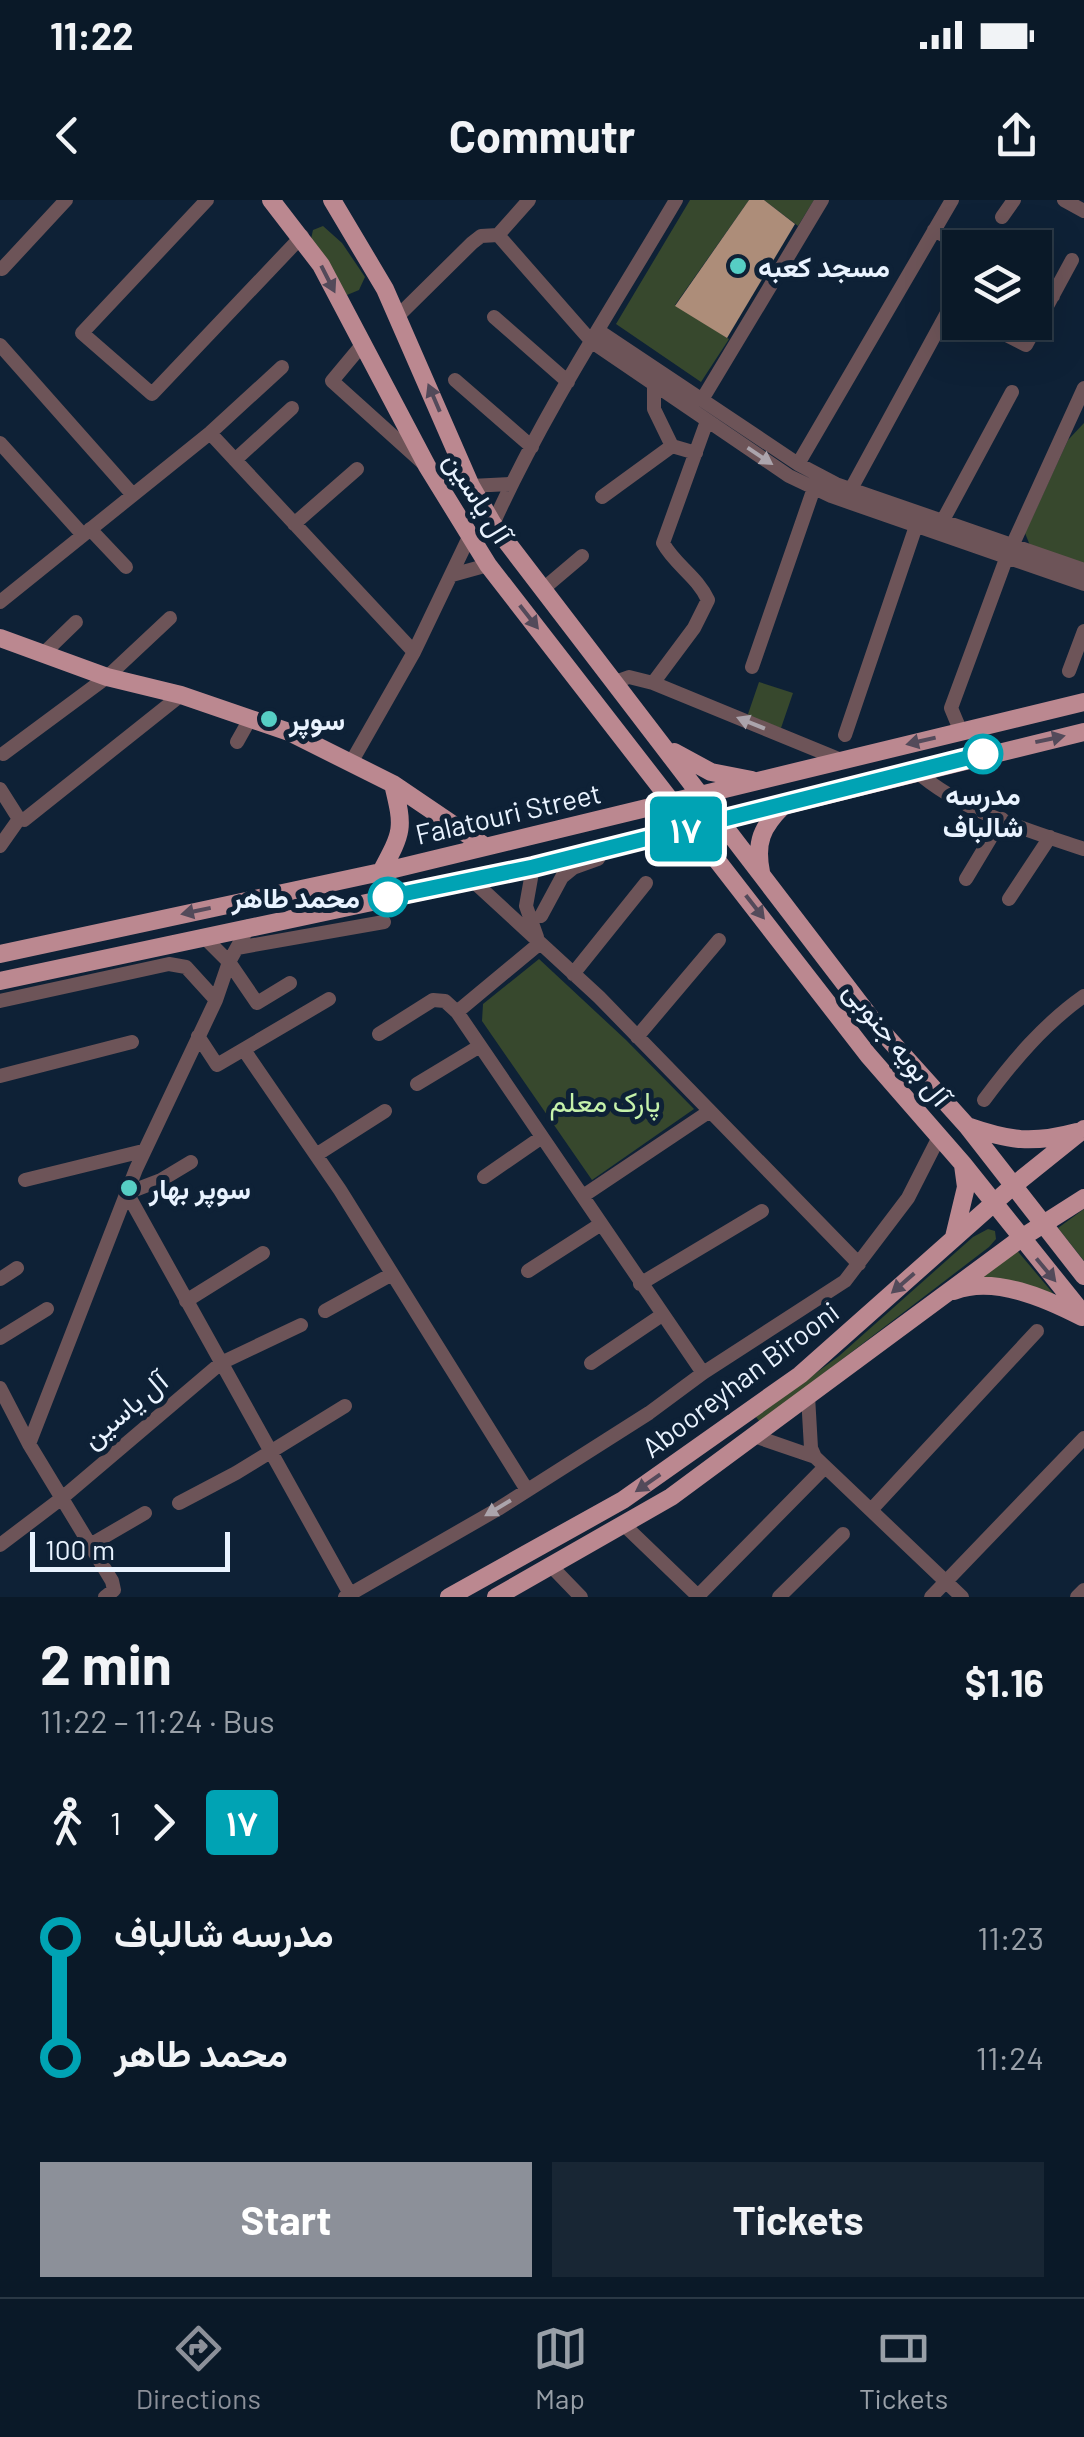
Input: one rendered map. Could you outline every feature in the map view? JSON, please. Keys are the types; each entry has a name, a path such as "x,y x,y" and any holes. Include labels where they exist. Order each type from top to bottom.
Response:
{"main road":[{"name":"آل یاسین","path":"271,200 322,264 427,466 488,564 674,802"},
{"name":"آل یاسین","path":"332,200 398,316 472,486 493,524 703,795"},
{"path":"0,638 106,677 181,695 289,732 392,784 483,845"},
{"name":"Falatouri Street","path":"0,954 381,872 1084,702"},
{"path":"613,723 618,728 632,728 638,715 636,709"},
{"path":"0,980 533,867 1084,732"},
{"path":"666,748 711,772 763,780"},
{"path":"627,813 641,799 645,788 641,759"},
{"path":"381,872 400,838 402,819 392,784"},
{"name":"آل بویه جنوبی","path":"703,795 877,1026 967,1126 1084,1276"},
{"name":"آل بویه جنوبی","path":"674,802 868,1055 962,1164 1084,1317"},
{"path":"761,872 759,838 784,805"},
{"path":"656,836 693,848 725,868"},
{"path":"793,957 813,941"},
{"path":"967,1126 1028,1142 1083,1130"},
{"name":"Abooreyhan Birooni","path":"449,1597 624,1500 800,1375 1013,1186 1083,1130"},
{"path":"954,1238 966,1187 962,1164"},
{"name":"Abooreyhan Birooni","path":"496,1597 671,1496 1020,1239 1084,1198"},
{"path":"949,1294 965,1287 998,1287 1084,1317"}],"street":[{"path":"2,268 66,200"},
{"path":"206,200 82,332 152,394 302,236"},
{"path":"398,316 472,243 481,236 498,235 528,200"},
{"path":"493,524 568,382 676,200"},
{"path":"703,398 822,200"},
{"path":"798,464 952,200"},
{"path":"1002,218 1014,200"},
{"path":"1064,200 1084,212"},
{"path":"934,230 942,234"},
{"path":"498,235 596,337 789,476 916,526 1084,570"},
{"path":"1053,296 1072,260"},
{"path":"494,317 568,382"},
{"path":"852,489 942,332"},
{"path":"0,344 133,495"},
{"path":"362,345 332,381 427,466"},
{"path":"0,602 210,433 282,367"},
{"path":"654,377 703,398 798,464 1084,584"},
{"path":"654,377 654,409 672,446 696,453"},
{"path":"455,380 532,447"},
{"path":"961,732 951,708 1009,552 1084,388"},
{"path":"942,522 1012,392"},
{"path":"235,460 292,408"},
{"path":"653,682 694,628 708,600 699,580 670,556 663,543 708,421"},
{"path":"210,433 414,652"},
{"path":"0,444 126,567"},
{"path":"602,497 672,446"},
{"path":"294,524 357,468"},
{"path":"472,486 511,484"},
{"path":"752,667 814,488"},
{"path":"844,735 916,526"},
{"path":"352,761 414,652 470,535"},
{"path":"543,589 582,556"},
{"path":"452,574 488,564"},
{"path":"3,754 106,677 170,618"},
{"path":"44,653 76,622"},
{"path":"1069,671 1084,630"},
{"path":"615,682 629,676 653,682 842,760"},
{"path":"0,790 18,819 24,820 181,695"},
{"path":"237,742 250,719"},
{"path":"916,772 938,790 1084,849"},
{"path":"0,846 18,819"},
{"path":"966,879 1002,819"},
{"path":"1009,899 1050,837"},
{"path":"542,916 562,877 573,868 598,859 602,850"},
{"path":"533,867 526,906 540,943"},
{"path":"472,880 637,1036 859,1264"},
{"path":"574,974 646,882"},
{"path":"237,948 384,922"},
{"path":"29,1444 143,1151 249,926"},
{"path":"203,936 229,962 257,1003 290,983"},
{"path":"637,1036 719,940"},
{"path":"457,1012 540,943"},
{"path":"0,1001 169,964 186,966 216,1000"},
{"path":"984,1100 1028,1045 1059,1013 1084,996"},
{"path":"198,1036 217,1065 329,1000"},
{"path":"379,1034 433,1000 445,1001 457,1012 703,1373"},
{"path":"0,1076 132,1042"},
{"path":"417,1084 480,1046"},
{"path":"244,1050 316,1154 527,1490"},
{"path":"316,1154 384,1110"},
{"path":"583,1196 710,1111"},
{"path":"484,1177 542,1136"},
{"path":"127,1193 347,1596 649,1413 703,1373 845,1281 908,1198 939,1137"},
{"path":"25,1180 143,1151"},
{"path":"127,1193 161,1180 190,1162"},
{"path":"640,1284 762,1211"},
{"path":"528,1271 601,1224"},
{"path":"186,1301 263,1253"},
{"path":"0,1279 17,1268"},
{"path":"325,1311 392,1274"},
{"path":"0,1338 47,1309"},
{"path":"591,1363 662,1315"},
{"name":"آل یاسین","path":"0,1544 62,1498 221,1363 301,1324"},
{"path":"871,1510 1037,1331"},
{"path":"0,1388 114,1586 105,1597"},
{"path":"808,1396 811,1448 820,1462 962,1597"},
{"path":"179,1503 236,1474 345,1406"},
{"path":"754,1436 820,1462"},
{"path":"931,1597 1084,1438"},
{"path":"623,1524 699,1597 820,1462"},
{"path":"90,1545 145,1514"},
{"path":"779,1597 843,1534"},
{"path":"551,1566 575,1595"},
{"path":"1077,1597 1084,1590"}],"green space":[{"path":"690,200 749,200 675,305 729,339 701,382 616,324"},
{"path":"764,200 814,200 798,226"},
{"path":"323,226 342,243 365,277 359,290 347,295 311,239 313,230"},
{"path":"1084,423 1084,564 1031,548 1025,533 1068,440"},
{"path":"759,682 793,693 781,728 747,717"},
{"name":"پارک معلم","path":"539,959 694,1109 592,1180 482,1021 483,1004"},
{"path":"1084,1209 1084,1261 1058,1228"},
{"path":"988,1229 995,1231 996,1239 989,1247 760,1422 756,1417 839,1356 973,1237"},
{"path":"1015,1248 1057,1298 969,1281"}],"building":[{"name":"مسجد کعبه","path":"749,200 764,200 795,224 727,338 675,306"}],"bus line":[{"name":"۱۷","path":"388,897 533,867 983,754"}],"place":[{"name":"مسجد کعبه","path":"738,266"},
{"name":"سوپر","path":"269,719"},
{"name":"مدرسه شالباف","path":"983,754"},
{"name":"محمد طاهر","path":"388,897"},
{"name":"سوپر بهار","path":"129,1188"}]}
